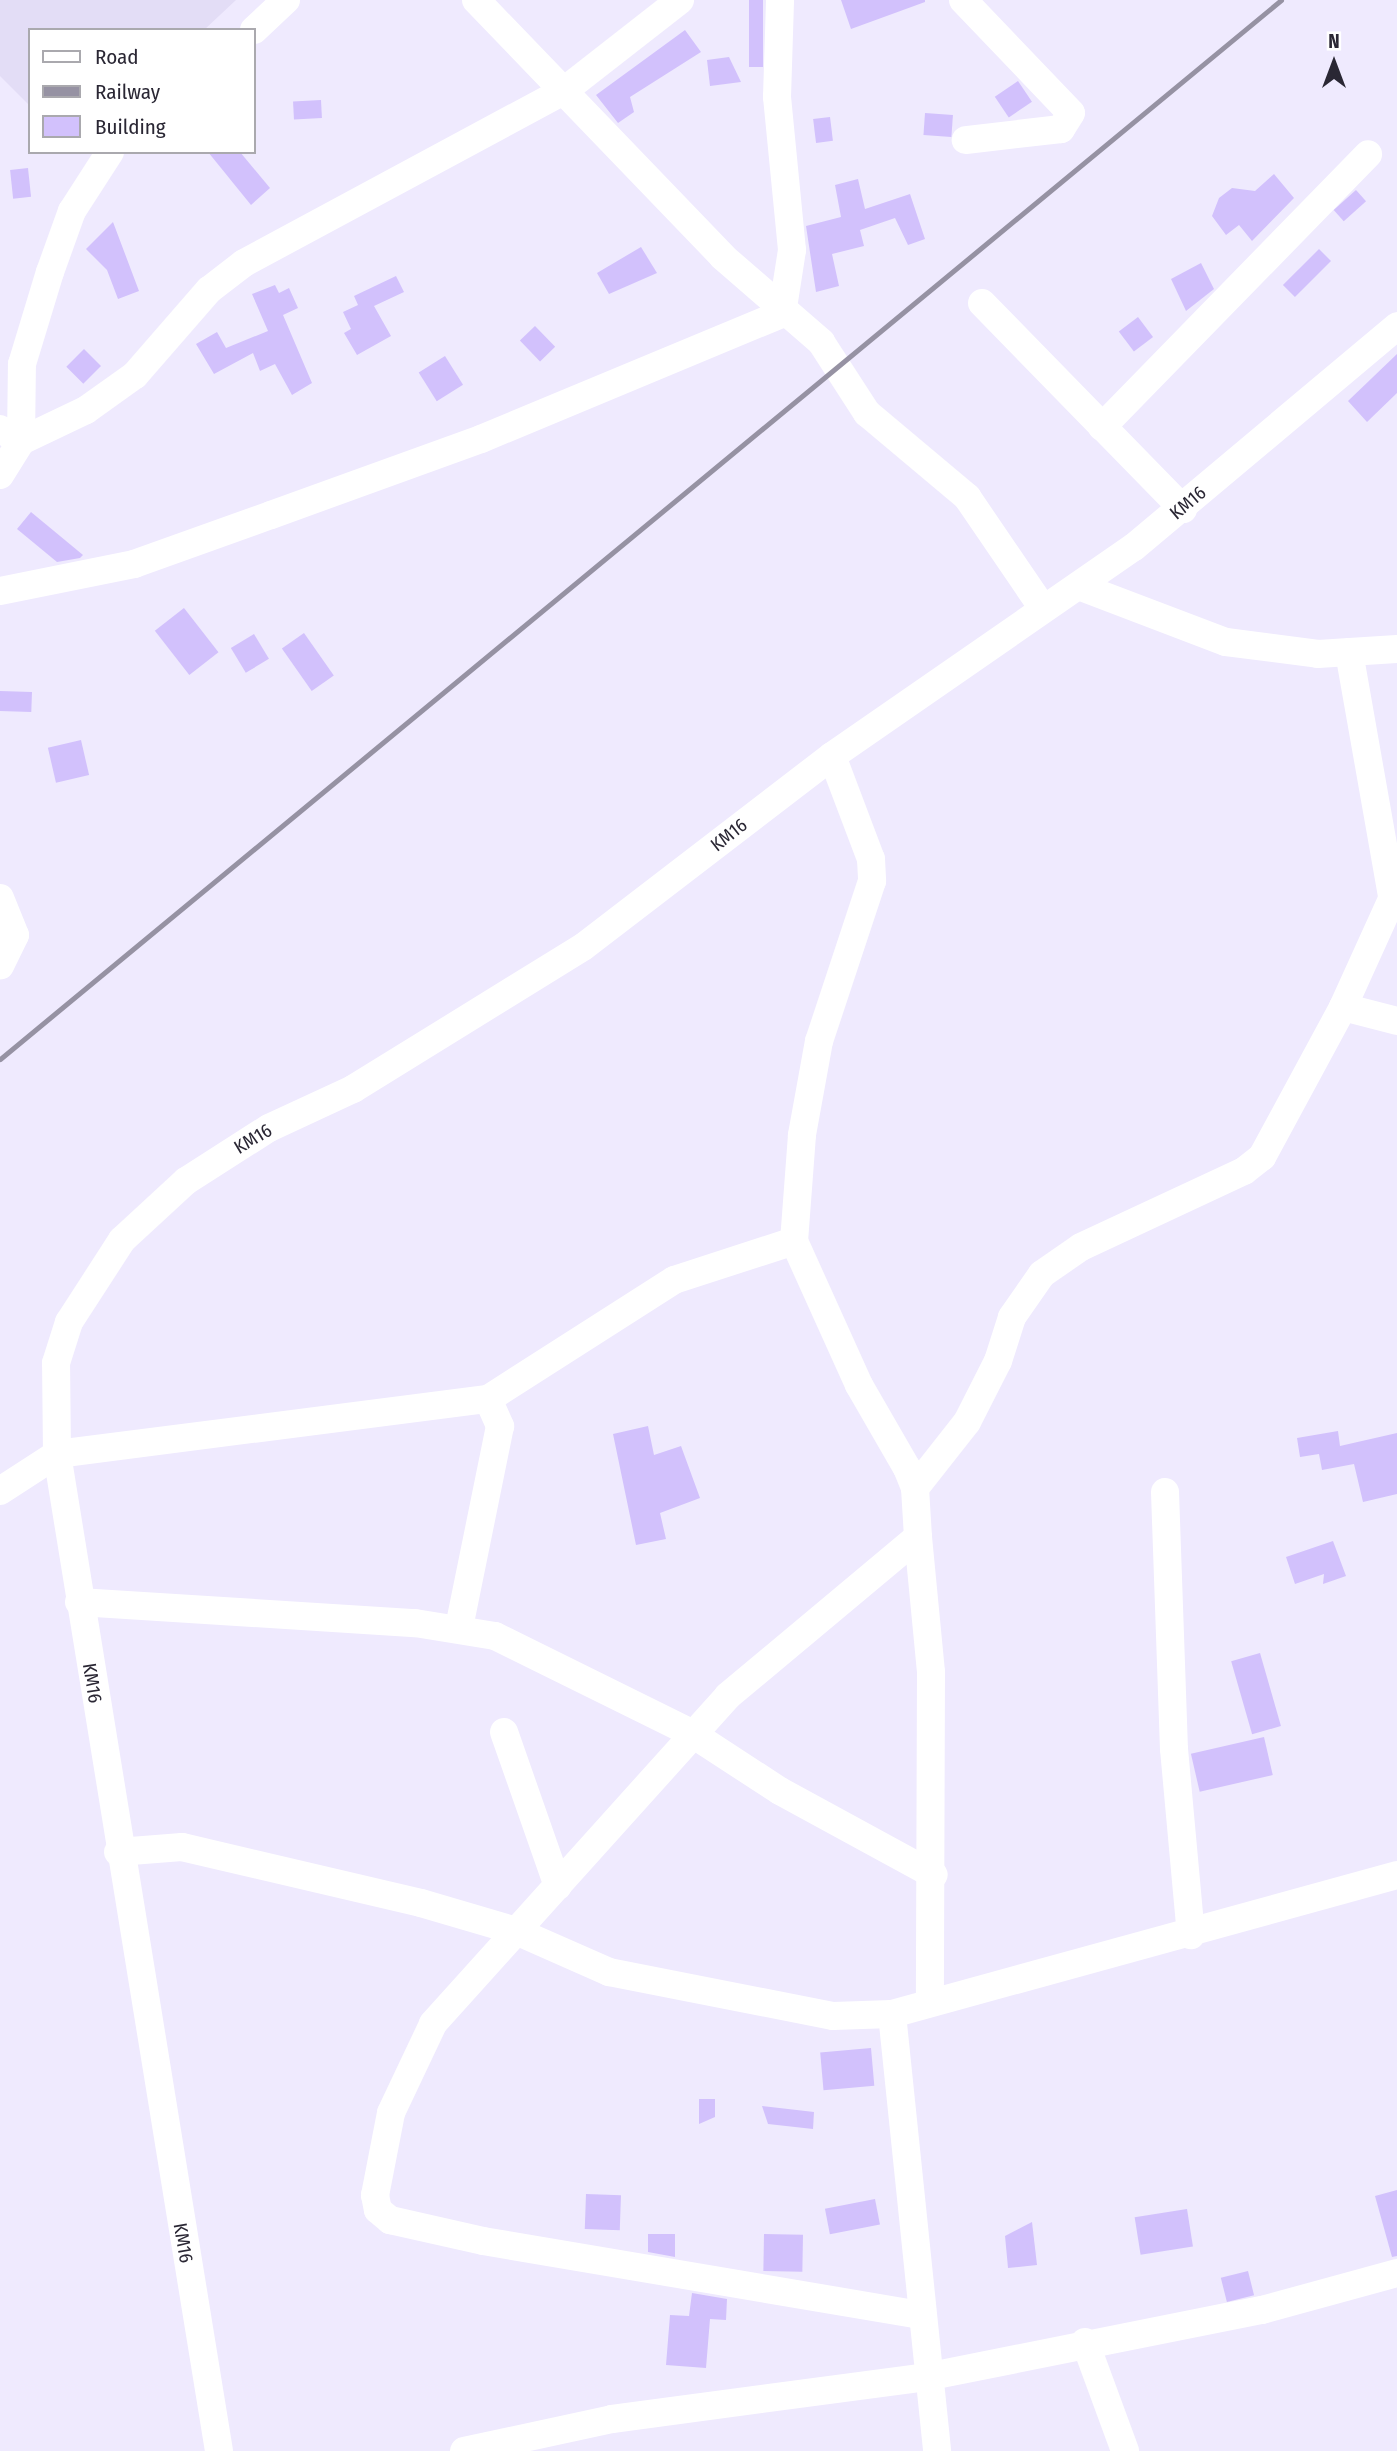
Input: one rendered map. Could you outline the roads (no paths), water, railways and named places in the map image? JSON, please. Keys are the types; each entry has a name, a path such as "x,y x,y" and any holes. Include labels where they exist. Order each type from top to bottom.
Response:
{"street":[{"path":"256,28 286,0"},
{"path":"476,0 782,314 821,342 867,413 983,515 1042,607"},
{"path":"10,435 86,410 135,375 209,290 244,263 565,90 680,0"},
{"path":"780,0 777,97 792,250 782,314"},
{"path":"963,0 1071,113 1061,129 966,140"},
{"path":"0,475 22,364 50,272 72,211 109,154"},
{"path":"1102,427 1368,154"},
{"path":"982,303 1183,509"},
{"path":"0,591 134,564 259,520 481,439 782,314"},
{"name":"KM16","path":"219,2451 118,1852 57,1454 56,1363 69,1322 95,1275 152,1208 269,1128 353,1089 583,947 832,756 1042,607 1081,587 1183,509 1397,326"},
{"path":"1081,587 1226,642 1349,652 1397,649"},
{"path":"915,1488 967,1422 998,1361 1012,1317 1042,1274 1081,1247 1244,1171 1262,1157 1343,1007 1395,892 1349,652"},
{"path":"832,756 871,859 872,881 819,1041 802,1135 794,1241 814,1293 915,1488 931,1672 934,1875 930,2001"},
{"path":"0,898 15,935 0,966"},
{"path":"1343,1007 1397,1021"},
{"path":"0,1491 57,1454 488,1399 674,1280 794,1241"},
{"path":"459,1628 500,1426 488,1399"},
{"path":"1165,1492 1174,1749 1191,1935"},
{"path":"918,1537 691,1733 433,2024 407,2069 376,2177 378,2210 390,2220 483,2241 919,2315"},
{"path":"79,1602 459,1628 536,1653 691,1733 780,1791 934,1875"},
{"path":"504,1732 558,1886"},
{"path":"118,1852 182,1847 516,1931 609,1972 801,2013 892,2014 930,2001 1191,1935 1397,1875"},
{"path":"892,2014 919,2315 936,2451"},
{"path":"464,2451 625,2417 926,2377 1085,2342 1262,2311 1397,2273"},
{"path":"1085,2342 1125,2451"}],"railway":[{"path":"0,1059 1281,0"}]}
